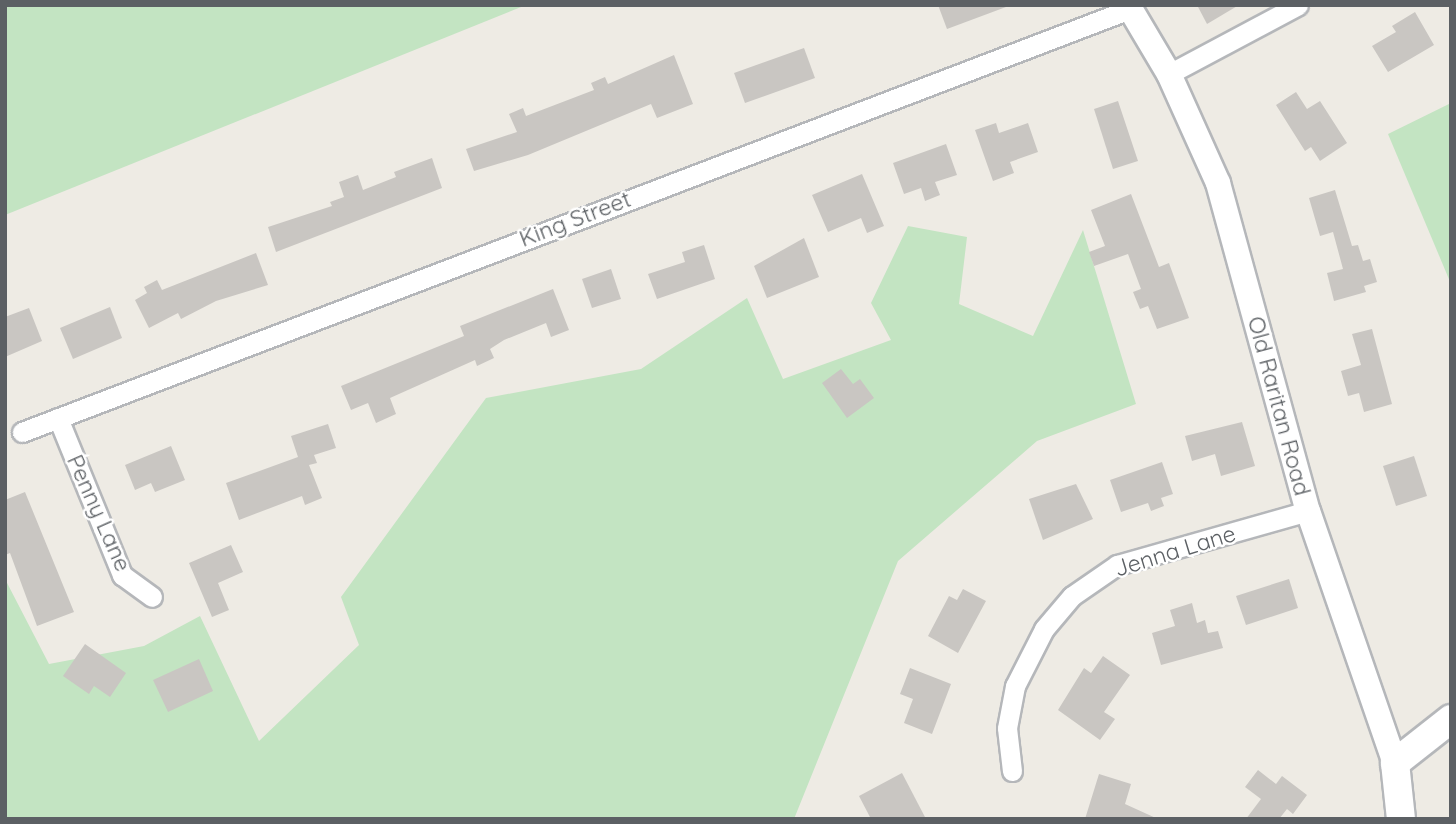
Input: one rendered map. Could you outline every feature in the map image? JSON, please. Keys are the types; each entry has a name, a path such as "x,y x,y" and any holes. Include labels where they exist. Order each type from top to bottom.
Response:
{"main road":[{"path":"1395,762 1451,719"},
{"name":"Old Raritan Road","path":"1395,762 1401,819"}],"street":[{"path":"1169,74 1298,5"},
{"name":"Old Raritan Road","path":"1129,7 1169,74 1218,183 1308,511 1395,762"},
{"name":"King Street","path":"22,432 1129,7"},
{"name":"Penny Lane","path":"58,418 122,575 152,597"},
{"name":"Jenna Lane","path":"1012,771 1007,728 1015,686 1044,629 1072,596 1117,565 1308,511"}],"green space":[{"path":"5,5 526,5 5,215"},
{"path":"1451,103 1451,284 1388,134"},
{"path":"908,226 967,237 959,304 1033,336 1083,230 1136,404 1037,441 898,561 794,819 5,819 5,579 49,664 144,646 200,616 259,741 359,645 341,597 486,398 641,369 747,298 783,379 891,340 871,303"}],"building":[{"path":"938,5 1005,5 1006,7 947,29"},
{"path":"1197,5 1239,5 1207,24"},
{"path":"1415,12 1434,45 1388,72 1372,46 1396,32 1392,26"},
{"path":"804,48 815,78 745,103 734,73"},
{"path":"674,55 693,104 657,118 651,104 528,155 474,171 466,149 517,132 509,114 523,108 526,116 594,90 591,83 605,77 608,84"},
{"path":"1296,92 1307,109 1320,101 1347,143 1320,161 1311,147 1305,151 1276,105"},
{"path":"1118,101 1138,161 1113,169 1094,109"},
{"path":"996,123 999,133 1028,123 1038,152 1010,162 1014,173 993,181 975,130"},
{"path":"946,144 957,175 935,182 940,195 925,201 921,188 904,194 893,163"},
{"path":"432,158 442,188 276,252 268,227 332,206 330,202 344,197 339,182 358,175 363,190 396,177 394,172"},
{"path":"862,174 884,226 867,233 861,218 828,232 812,195"},
{"path":"1335,190 1352,246 1358,245 1363,261 1370,259 1377,282 1364,286 1366,292 1334,301 1327,273 1343,269 1333,232 1320,236 1309,198"},
{"path":"1131,194 1159,267 1169,263 1189,318 1157,329 1148,306 1140,309 1133,292 1141,289 1128,254 1094,266 1089,252 1105,246 1091,210"},
{"path":"804,238 819,277 767,298 754,266"},
{"path":"704,245 715,279 657,299 648,274 685,262 682,252"},
{"path":"256,253 268,285 216,301 181,319 178,313 149,328 135,300 147,293 144,287 157,280 162,290"},
{"path":"611,269 621,299 592,308 582,279"},
{"path":"553,289 569,330 551,337 546,323 504,340 490,349 494,358 477,366 475,360 390,398 396,414 376,423 368,403 351,410 341,386 464,336 460,326"},
{"path":"110,307 122,338 73,359 60,328"},
{"path":"29,308 42,341 5,357 5,317"},
{"path":"1372,329 1392,404 1364,412 1359,393 1348,396 1341,371 1361,365 1352,334"},
{"path":"841,369 853,384 860,379 874,398 847,418 822,383"},
{"path":"1242,422 1255,466 1221,476 1215,454 1192,461 1185,436"},
{"path":"328,424 336,448 314,455 317,463 309,465 322,498 305,505 302,496 239,520 226,483 298,457 291,436"},
{"path":"171,446 185,480 155,492 151,483 135,490 125,465"},
{"path":"1414,456 1427,496 1396,506 1383,466"},
{"path":"1162,462 1173,494 1161,498 1164,506 1151,511 1148,503 1121,512 1110,480"},
{"path":"1076,484 1093,519 1043,540 1029,499"},
{"path":"25,492 74,612 37,626 10,553 5,555 5,500"},
{"path":"231,545 243,572 218,583 229,610 212,617 189,563"},
{"path":"1289,579 1298,608 1246,625 1236,596"},
{"path":"963,589 986,601 958,653 928,636 949,596 957,600"},
{"path":"1192,603 1197,623 1205,620 1208,633 1218,631 1223,648 1161,665 1152,633 1175,626 1170,610"},
{"path":"85,644 126,673 110,697 94,686 89,694 63,676"},
{"path":"1103,656 1130,675 1104,712 1115,719 1100,740 1058,710 1084,668 1091,673"},
{"path":"199,659 213,691 168,712 153,680"},
{"path":"910,668 951,684 932,734 904,723 913,699 900,694"},
{"path":"1258,770 1276,784 1282,776 1307,795 1293,814 1287,809 1279,819 1246,819 1261,799 1245,787"},
{"path":"902,773 926,819 871,819 859,796"},
{"path":"1099,774 1131,784 1125,804 1158,819 1085,819"}]}
